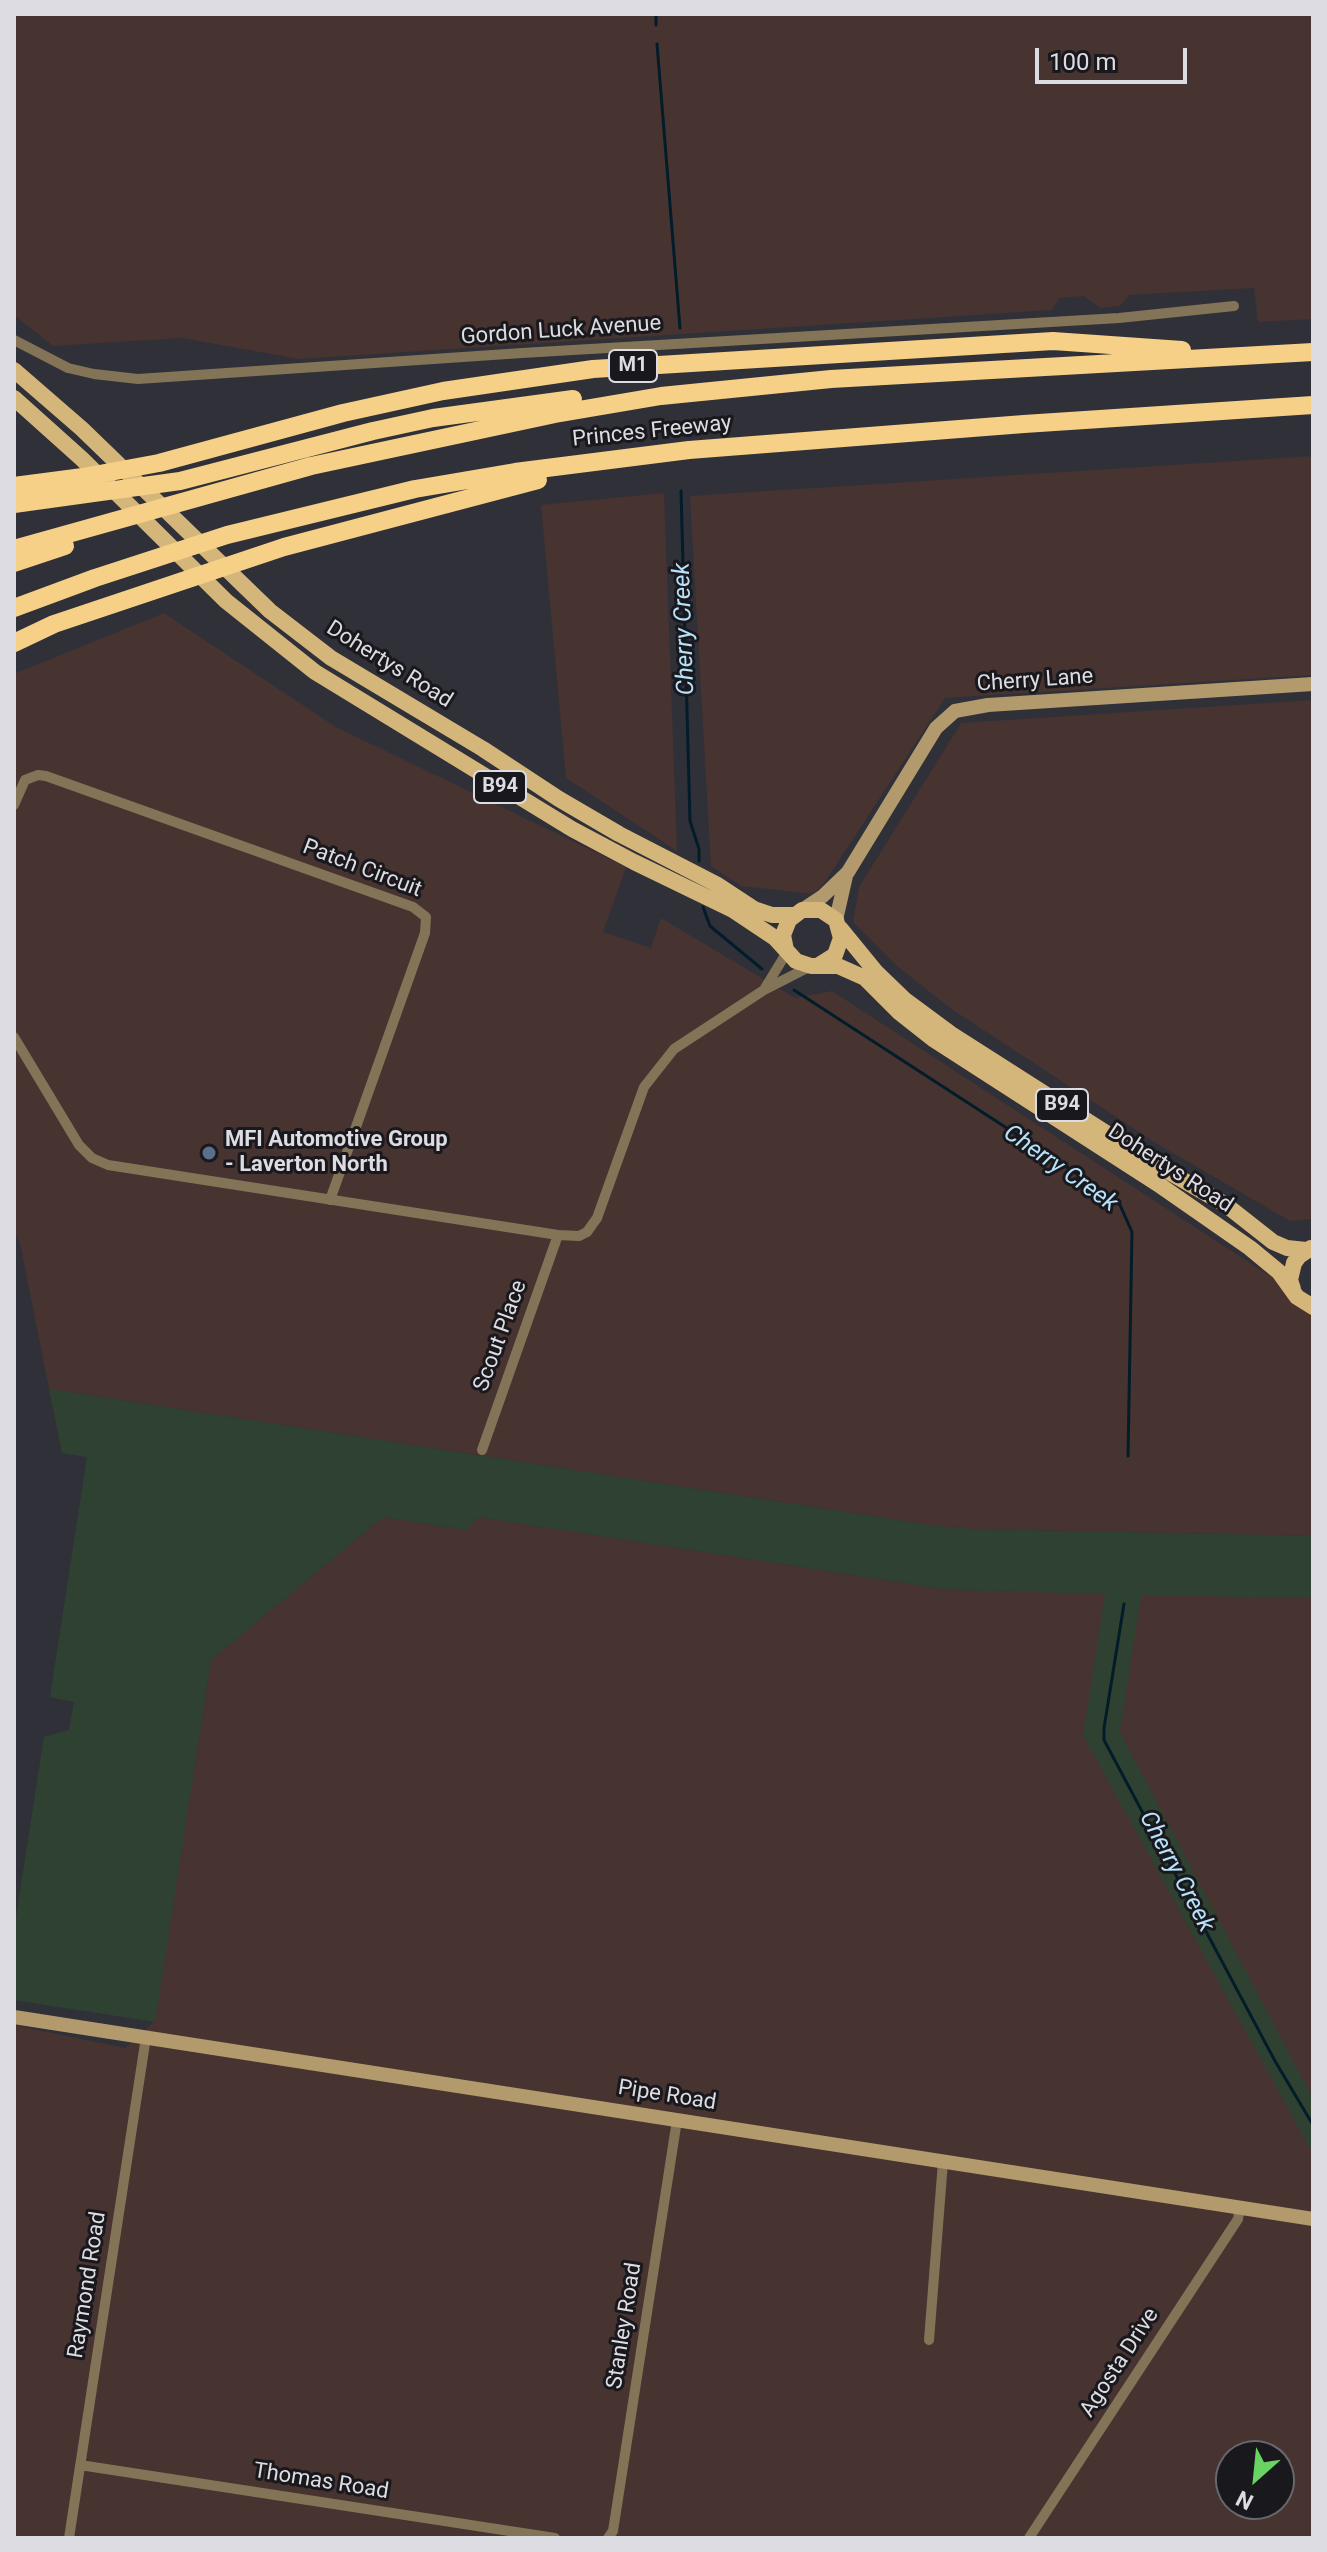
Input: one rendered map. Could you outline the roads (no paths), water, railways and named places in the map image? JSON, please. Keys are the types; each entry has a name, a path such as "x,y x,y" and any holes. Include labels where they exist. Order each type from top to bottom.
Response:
{"highway":[{"name":"Princes Freeway","path":"14,486 159,463 343,413 443,391 593,369 1053,341 1264,355"},
{"name":"Princes Freeway","path":"253,481 555,414 661,396 831,379 1313,352"},
{"path":"14,504 180,481 433,418 631,391 831,379"},
{"name":"Princes Freeway","path":"14,608 177,551 339,506 515,472 689,450 1313,405"},
{"path":"14,643 67,619 284,547 542,479 689,450"},
{"path":"14,549 253,481"},
{"name":"M1","path":"14,563 253,481"}],"main road":[{"name":"Dohertys Road","path":"14,370 82,429 244,588 331,658 483,749 559,799 716,884 754,909 772,915 798,912"},
{"name":"Dohertys Road","path":"14,398 63,440 226,601 315,672 572,829 733,910 775,938 787,951"},
{"name":"B94","path":"798,912 821,910 838,924"},
{"path":"787,951 783,935 785,927 798,912"},
{"name":"Dohertys Road","path":"838,924 876,972 905,1000 951,1034 1138,1154 1209,1194 1273,1242 1287,1248 1309,1249"},
{"path":"815,966 835,955 840,947 838,924"},
{"name":"B94","path":"787,951 796,961 815,966"},
{"name":"Dohertys Road","path":"815,966 838,966 865,978 925,1033 1158,1184 1250,1248 1279,1272 1293,1289"},
{"path":"1293,1289 1291,1271 1299,1256 1309,1249"},
{"name":"B94","path":"1293,1289 1313,1307"}],"street":[{"name":"Gordon Luck Avenue","path":"14,340 68,368 138,379 1119,318 1234,306"},
{"name":"Cherry Lane","path":"798,912 821,897 848,872 936,728 955,711 988,705 1313,684"},
{"name":"Patch Circuit","path":"14,805 25,780 38,775 46,776 413,907 426,917 425,933 330,1200"},
{"name":"Cherry Lane","path":"838,924 848,872"},
{"path":"764,990 787,951"},
{"path":"14,1037 79,1145 92,1158 108,1165 579,1236 593,1226 644,1087 674,1049 764,990 815,966"},
{"name":"Scout Place","path":"482,1450 558,1235"},
{"name":"Pipe Road","path":"14,2017 1313,2219"},
{"name":"Raymond Road","path":"69,2538 146,2037"},
{"name":"Stanley Road","path":"609,2537 613,2531 677,2120"},
{"path":"929,2340 943,2162"},
{"name":"Agosta Drive","path":"1029,2538 1238,2219 1240,2207"},
{"name":"Thomas Road","path":"80,2465 555,2538"}],"waterway":[{"name":"Cherry Creek","path":"656,14 656,25"},
{"name":"Cherry Creek","path":"657,44 680,328"},
{"name":"Cherry Creek","path":"681,491 690,821 699,849 699,861"},
{"name":"Cherry Creek","path":"703,907 710,926 762,969"},
{"name":"Cherry Creek","path":"794,990 1110,1195 1120,1205 1132,1232 1128,1456"},
{"name":"Cherry Creek","path":"1124,1604 1104,1740 1275,2061 1313,2125"}],"place":[{"name":"MFI Automotive Group - Laverton North","path":"209,1153"}]}
